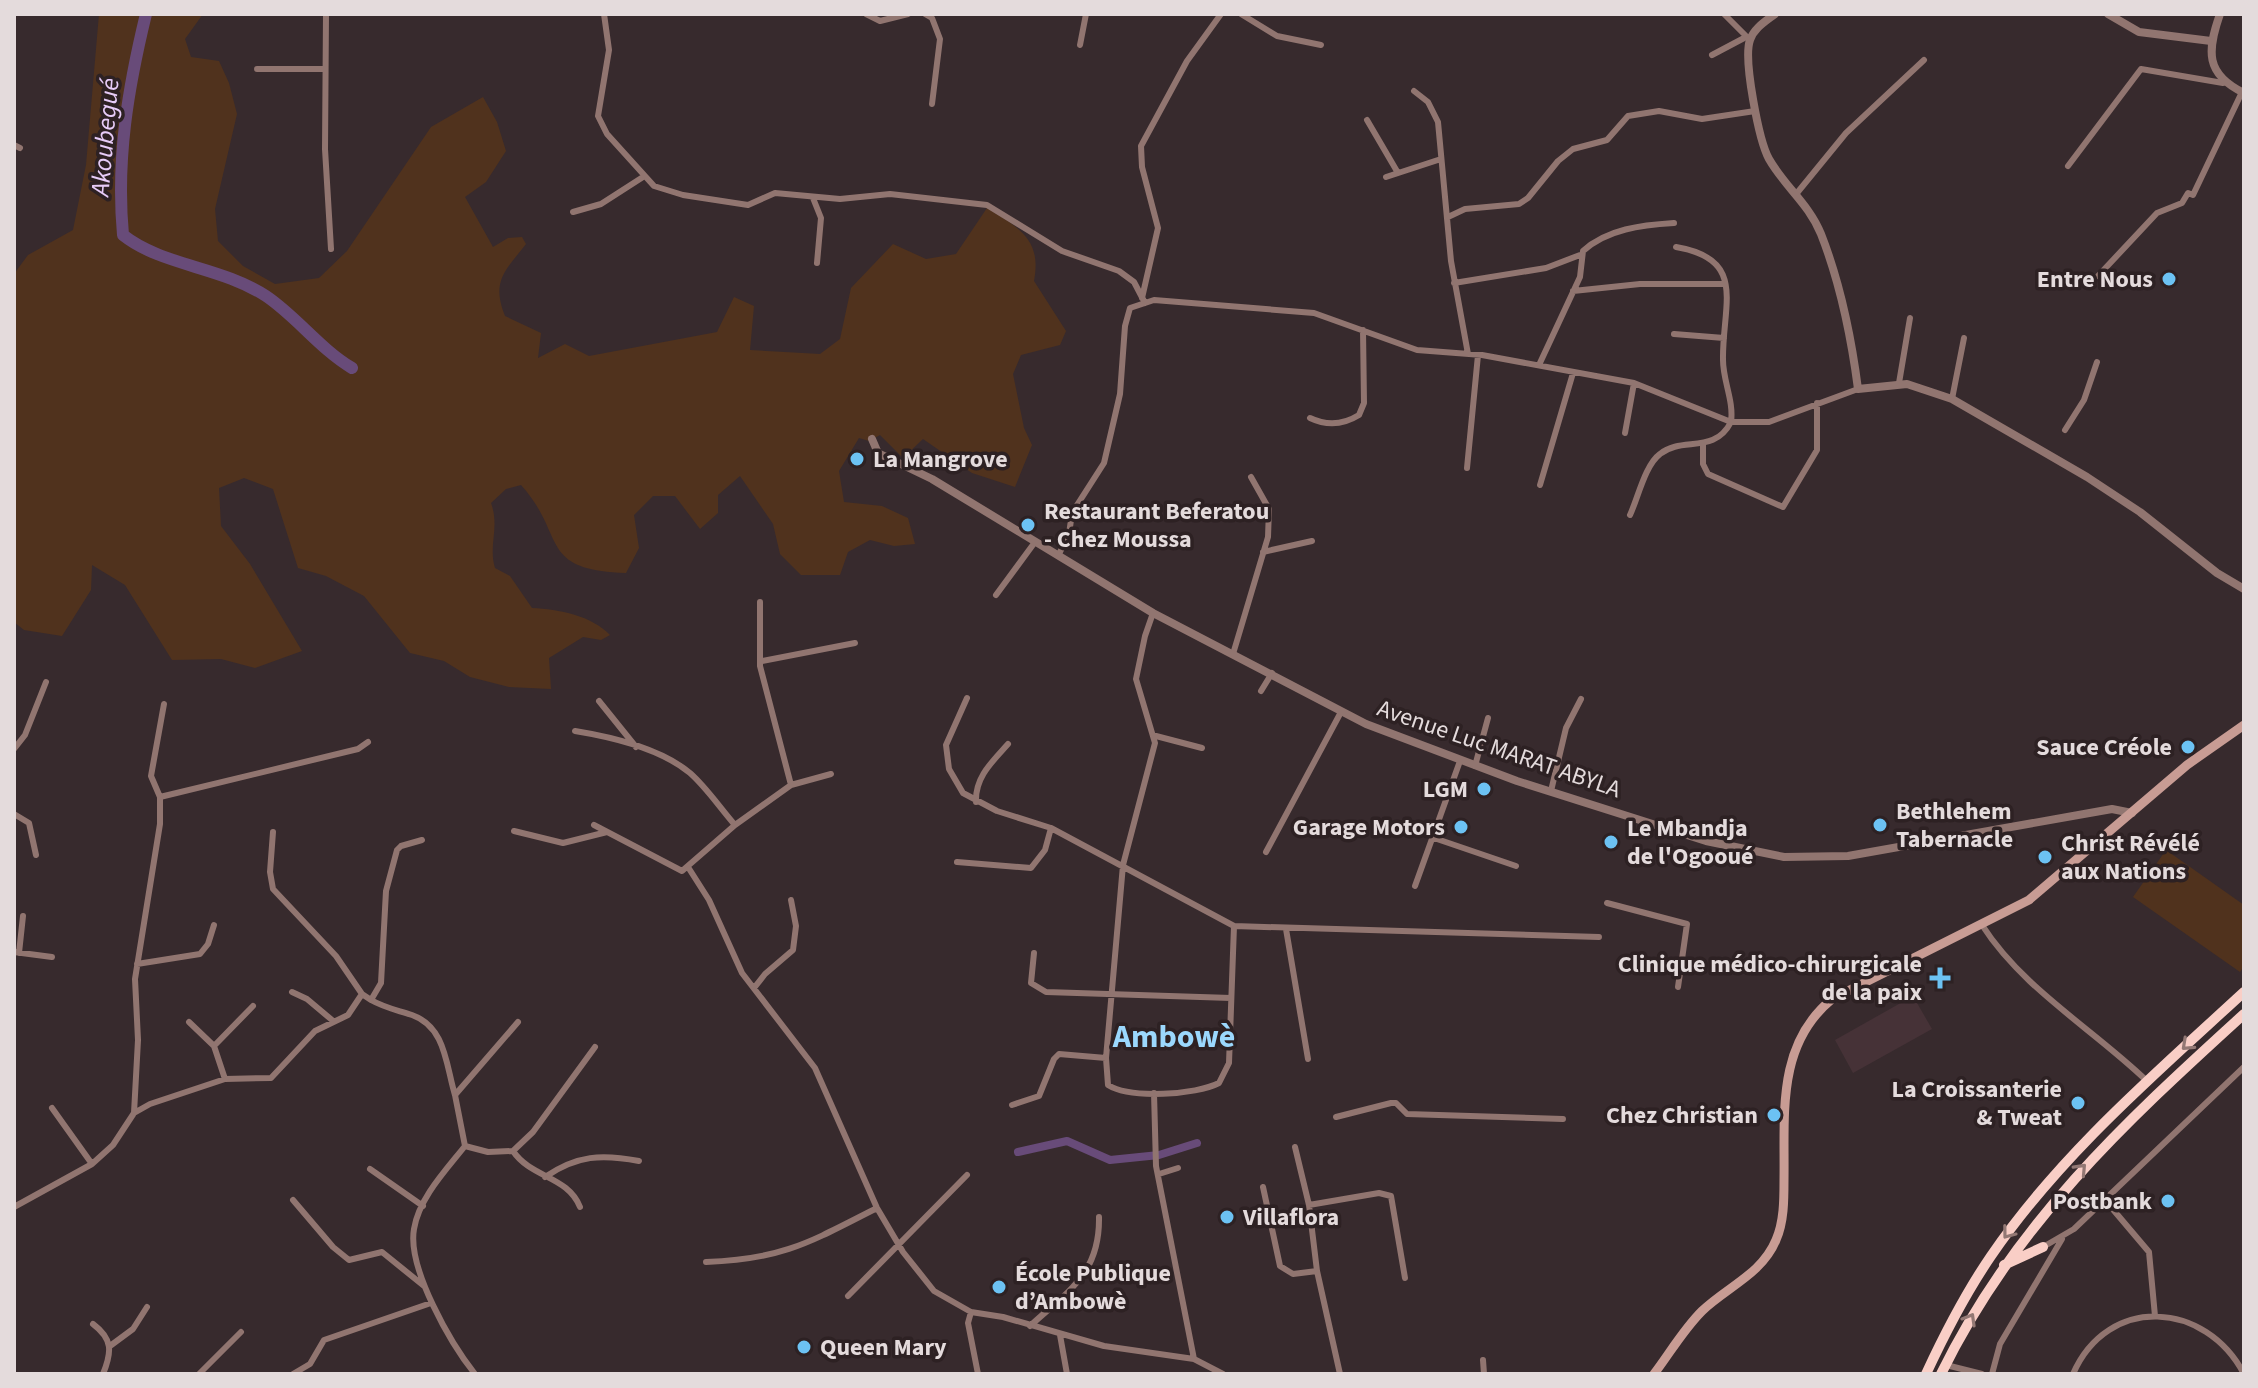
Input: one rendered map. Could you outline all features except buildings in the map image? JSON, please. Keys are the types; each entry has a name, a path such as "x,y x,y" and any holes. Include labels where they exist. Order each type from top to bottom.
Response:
{"highway":[{"path":"1926,1374 1964,1298 2015,1223 2082,1146 2244,992"},
{"path":"1944,1369 2002,1266 2030,1228 2108,1141 2244,1014"},
{"path":"2030,1228 2032,1244 2043,1247"},
{"path":"2002,1266 2043,1247"}],"main road":[{"path":"1654,1374 1690,1323 1758,1268 1777,1239 1784,1196 1786,1083 1795,1046 1807,1025 1832,999 1982,925 2045,888 2187,765 2244,725"}],"street":[{"path":"326,14 323,69 327,93 325,149 331,249"},
{"path":"604,14 609,50 598,116 607,134 643,177 667,191 748,205 775,193 813,198 890,194 987,205 1062,251 1119,271 1134,282 1143,300"},
{"path":"866,14 880,21 908,14"},
{"path":"925,14 932,18 940,39 932,104"},
{"path":"1080,45 1086,14"},
{"path":"1143,300 1158,228 1142,167 1141,146 1187,61 1221,14"},
{"path":"1241,14 1277,36 1321,45"},
{"path":"1724,14 1748,37 1755,111 1765,150 1814,217 1838,281 1858,389"},
{"path":"1712,55 1748,37 1775,14"},
{"path":"2108,14 2139,32 2211,41"},
{"path":"2220,14 2211,41 2213,65 2223,83"},
{"path":"1797,193 1846,133 1924,60"},
{"path":"257,69 323,69"},
{"path":"2068,166 2134,73 2141,69 2223,83 2243,92 2193,195 2188,193 2182,203 2157,213 2098,276"},
{"path":"1414,91 1428,102 1438,122 1454,283 1468,354"},
{"path":"1448,217 1465,209 1519,204 1528,198 1558,161 1573,149 1607,140 1628,116 1659,111 1702,119 1755,111"},
{"path":"1367,120 1398,173"},
{"path":"1386,177 1441,159"},
{"path":"573,212 601,204 643,177"},
{"path":"813,198 821,218 817,263"},
{"path":"1454,283 1546,268 1580,255 1595,241 1608,236 1649,225 1674,223"},
{"path":"1630,515 1656,457 1669,449 1703,444 1724,433 1731,422 1723,367 1724,284 1716,260 1703,253 1676,247"},
{"path":"1539,365 1580,277 1580,255"},
{"path":"1573,291 1640,284 1724,284"},
{"path":"1058,556 1069,534 1076,505 1104,463 1120,394 1125,326 1130,308 1143,300 1154,300 1314,313 1417,350 1478,355 1634,383 1731,422 1769,422 1858,389 1899,383 1917,385 1952,399 2087,477 2140,512 2217,573 2244,589"},
{"path":"1899,383 1910,318"},
{"path":"1310,418 1323,424 1338,423 1359,415 1364,403 1363,330"},
{"path":"1674,334 1724,338"},
{"path":"1952,399 1964,338"},
{"path":"1467,468 1478,355"},
{"path":"2065,430 2084,400 2097,362"},
{"path":"1540,485 1573,373"},
{"path":"1625,433 1634,383"},
{"path":"1703,444 1703,464 1708,474 1783,507 1817,450 1817,403"},
{"name":"Avenue Luc MARAT ABYLA","path":"872,439 878,453 932,479 1153,613 1341,712 1389,735 1460,761 1706,841 1784,857 1848,856 2112,809 2132,813"},
{"path":"1233,654 1255,589 1269,509 1251,477"},
{"path":"1263,552 1312,541"},
{"path":"996,595 1035,542"},
{"path":"760,602 762,661 769,707 791,785"},
{"path":"1153,613 1136,679 1156,736 1123,865 1106,1058 1108,1085 1116,1090 1154,1093 1201,1091 1219,1083 1229,1063 1234,926"},
{"path":"762,661 855,643"},
{"path":"1261,691 1272,673"},
{"path":"14,749 25,735 46,682"},
{"path":"967,698 946,745 949,769 954,780 976,802 1051,828 1234,926 1599,937"},
{"path":"1551,791 1566,728 1581,699"},
{"path":"599,701 636,747"},
{"path":"14,1207 92,1164 113,1145 134,1113 137,964 160,824 160,797 151,776 164,704"},
{"path":"1266,852 1341,712"},
{"path":"1475,766 1488,718"},
{"path":"575,731 636,747 688,771 735,825"},
{"path":"1156,736 1202,748"},
{"path":"160,797 358,749 368,742"},
{"path":"976,802 976,791 985,770 1008,744"},
{"path":"1415,886 1460,761"},
{"path":"594,825 672,869 682,871 735,825 791,785 831,774"},
{"path":"14,814 29,823 36,855"},
{"path":"957,862 1031,868 1045,850 1051,828"},
{"path":"514,831 563,843 607,832"},
{"path":"273,832 270,872 273,889 336,956 362,994 389,1011 413,1016 435,1030 455,1095 465,1146 423,1206 413,1231 431,1303 475,1374"},
{"path":"1434,838 1516,866"},
{"path":"371,1000 381,983 386,891 397,850 422,840"},
{"path":"688,867 709,900 737,963 815,1068 877,1208 899,1246 934,1291 971,1312 1145,1354 1194,1359 1223,1374"},
{"path":"754,988 793,950 796,926 791,900"},
{"path":"1607,903 1687,924 1678,987"},
{"path":"23,916 16,952 52,957"},
{"path":"137,964 200,954 206,950 214,925"},
{"path":"1982,925 2011,966 2094,1031 2147,1081"},
{"path":"1286,929 1308,1059"},
{"path":"1034,953 1031,983 1037,989 1111,995 1231,998"},
{"path":"292,992 307,999 332,1020"},
{"path":"134,1113 225,1079 271,1078 315,1031 332,1020 348,1015 362,994"},
{"path":"214,1046 253,1006"},
{"path":"189,1022 214,1046 225,1079"},
{"path":"455,1095 518,1022"},
{"path":"465,1146 488,1152 513,1151 533,1132 595,1047"},
{"path":"1012,1105 1039,1096 1059,1054 1106,1058"},
{"path":"2043,1247 2064,1236 2105,1200 2244,1067"},
{"path":"1154,1093 1159,1174 1194,1359"},
{"path":"1336,1117 1396,1103 1407,1114 1563,1119"},
{"path":"52,1108 92,1164"},
{"path":"1295,1147 1309,1205 1317,1271 1340,1374"},
{"path":"513,1151 521,1162 564,1185 580,1207"},
{"path":"545,1177 566,1163 593,1156 639,1161"},
{"path":"1159,1174 1178,1168"},
{"path":"370,1169 423,1206"},
{"path":"848,1296 967,1175"},
{"path":"1263,1187 1280,1266 1293,1274 1317,1271"},
{"path":"1309,1205 1379,1193 1391,1196 1405,1278"},
{"path":"293,1200 333,1247 349,1260 382,1252 426,1289"},
{"path":"2105,1200 2149,1252 2155,1316"},
{"path":"706,1262 778,1255 835,1231 877,1208"},
{"path":"1030,1326 1084,1278 1098,1246 1099,1217"},
{"path":"1992,1374 2000,1344 2064,1236"},
{"path":"293,1374 310,1364 324,1340 431,1303"},
{"path":"110,1346 133,1329 147,1307"},
{"path":"971,1312 968,1323 978,1374"},
{"path":"2073,1374 2087,1351 2110,1330 2133,1319 2155,1316 2192,1324 2235,1358 2244,1374"},
{"path":"93,1324 106,1334 110,1346 103,1374"},
{"path":"199,1374 241,1332"},
{"path":"1060,1335 1067,1374"},
{"path":"2235,1358 2244,1358"},
{"path":"1483,1360 1484,1374"},
{"path":"1944,1369 1982,1374"}],"shaded area":[{"path":"99,14 203,14 185,39 191,57 219,61 237,114 215,209 218,241 243,266 275,284 319,278 347,251 431,127 483,97 497,122 506,151 486,182 465,197 493,247 508,238 522,237 526,244 502,277 499,294 505,316 541,333 538,358 565,344 589,356 717,332 734,297 754,306 750,350 820,354 840,339 851,288 893,244 926,259 956,254 987,208 1026,236 1035,255 1034,281 1066,331 1060,345 1021,355 1013,374 1024,428 1032,445 1015,487 972,473 923,439 903,458 880,435 869,441 859,438 839,471 844,502 882,506 908,518 915,544 894,546 870,540 848,552 840,575 801,575 780,554 773,524 740,476 718,495 718,513 700,529 675,496 653,496 634,515 639,548 626,573 579,565 566,557 521,485 506,489 491,503 495,568 510,576 532,608 574,615 603,628 610,635 601,640 583,637 549,658 551,689 509,687 470,677 444,661 410,653 364,596 326,576 298,568 273,489 244,478 219,488 221,526 250,564 302,651 255,668 221,659 172,660 125,585 92,565 91,590 62,636 24,630 14,622 14,274 28,255 73,230 86,165"},
{"path":"2166,850 2244,905 2244,966 2240,972 2133,897"},
{"path":"1913,996 1932,1029 1853,1073 1835,1040"}],"waterway":[{"name":"Akoubegué","path":"146,14 122,151 123,235 155,253 230,278 266,296 352,368"},
{"path":"1018,1152 1067,1141 1110,1160 1159,1155 1197,1143"}],"place":[{"name":"Entre Nous","path":"2169,279"},
{"name":"La Mangrove","path":"857,459"},
{"name":"Restaurant Beferatou - Chez Moussa","path":"1028,525"},
{"name":"Sauce Créole","path":"2188,747"},
{"name":"LGM","path":"1484,789"},
{"name":"Bethlehem Tabernacle","path":"1880,825"},
{"name":"Garage Motors","path":"1461,827"},
{"name":"Le Mbandja de l'Ogooué","path":"1611,842"},
{"name":"Christ Révélé aux Nations","path":"2045,857"},
{"name":"Clinique médico-chirurgicale de la paix","path":"1940,978"},
{"name":"La Croissanterie & Tweat","path":"2078,1103"},
{"name":"Chez Christian","path":"1774,1115"},
{"name":"Postbank","path":"2168,1201"},
{"name":"Villaflora","path":"1227,1217"},
{"name":"École Publique d’Ambowè","path":"999,1287"},
{"name":"Queen Mary","path":"804,1347"}],"district":[{"name":"Ambowè","path":"1174,1037"}]}
